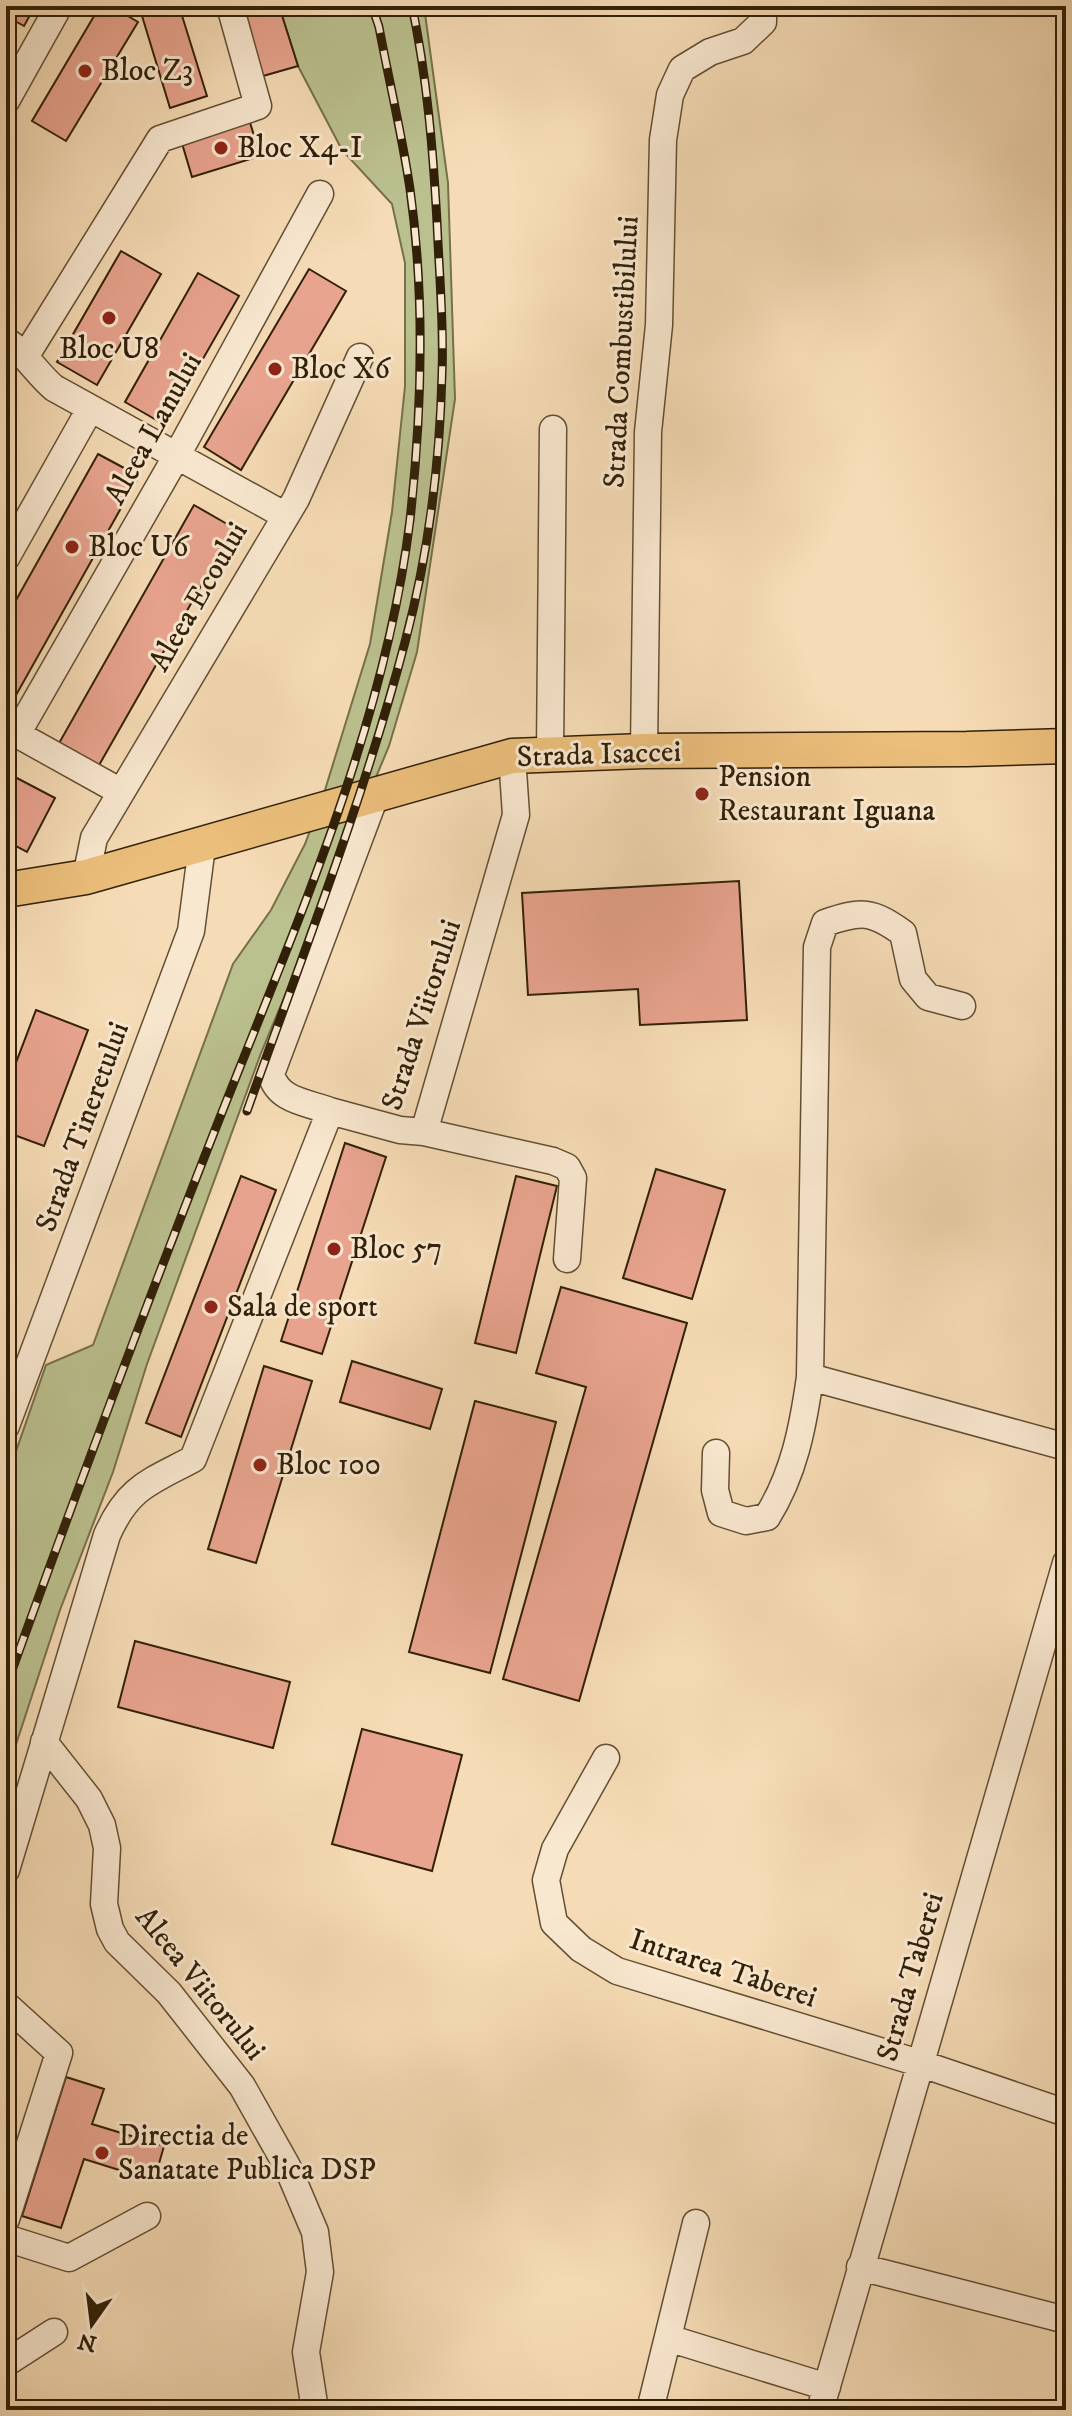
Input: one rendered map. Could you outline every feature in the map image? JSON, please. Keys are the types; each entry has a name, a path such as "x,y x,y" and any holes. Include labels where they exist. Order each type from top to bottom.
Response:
{"main road":[{"name":"Strada Isaccei","path":"6,890 86,877 512,756 644,751 1066,746"}],"street":[{"path":"6,101 59,6"},
{"path":"16,349 160,139 258,106 230,6"},
{"name":"Strada Combustibilului","path":"644,751 648,432 659,325 663,140 670,95 682,69 710,52 743,41 763,22 763,6"},
{"name":"Aleea Lanului","path":"12,731 176,457 320,194"},
{"name":"Aleea Ecoului","path":"16,349 35,372 54,388 284,515 94,838 86,877"},
{"path":"284,515 296,499 360,357"},
{"path":"6,558 90,409"},
{"path":"550,755 553,429"},
{"path":"12,731 121,792"},
{"name":"Strada Viitorului","path":"6,1870 116,1513 139,1487 193,1459 330,1111 400,1130 424,1132 516,815 512,756"},
{"path":"330,1111 282,1094 274,1086 271,1074 376,794"},
{"name":"Strada Tineretului","path":"6,1426 191,931 202,846"},
{"path":"716,1453 715,1490 721,1513 746,1521 767,1517 783,1490 803,1426 810,1377 817,947 825,923 846,916 878,915 903,933 913,979 928,997 962,1006"},
{"path":"424,1132 553,1161 567,1167 573,1178 567,1259"},
{"path":"810,1377 1066,1447"},
{"name":"Strada Taberei","path":"823,2398 1066,1563"},
{"name":"Aleea Viitorului","path":"44,1742 89,1799 102,1825 107,1848 104,1904 110,1929 117,1942 169,1993 242,2086 287,2166 315,2232 320,2272 306,2352 315,2410"},
{"name":"Intrarea Taberei","path":"606,1758 555,1849 546,1880 554,1923 581,1949 617,1971 919,2063 1066,2113"},
{"path":"6,2005 59,2053 6,2219"},
{"path":"6,2238 69,2258 147,2216"},
{"path":"650,2410 696,2223"},
{"path":"860,2267 1066,2320"},
{"path":"6,2363 54,2332"},
{"path":"668,2338 823,2398"}],"green space":[{"path":"279,6 424,6 448,183 455,399 417,652 389,746 261,1053 147,1364 113,1472 60,1610 6,1775 6,1480 46,1365 93,1345 233,964 271,910 305,844 370,644 392,512 405,386 405,263 392,204 342,150 298,66"}],"building":[{"path":"6,6 35,6 24,26 6,16"},
{"name":"Bloc Z3","path":"100,6 111,6 138,22 66,141 32,121"},
{"path":"139,6 179,6 207,96 170,108"},
{"path":"234,6 279,6 298,66 256,78"},
{"name":"Bloc X4-I","path":"249,119 260,156 192,177 181,140"},
{"name":"Bloc U8","path":"121,251 161,274 97,385 57,362"},
{"name":"Bloc X6","path":"309,269 346,291 241,470 204,447"},
{"path":"198,273 239,296 165,425 125,402"},
{"name":"Bloc U6","path":"98,454 139,476 6,713 6,618"},
{"path":"194,505 234,528 94,774 54,752"},
{"path":"13,776 55,798 27,852 6,841 6,789"},
{"path":"739,881 747,1020 640,1025 638,989 528,995 522,893"},
{"path":"36,1010 88,1030 44,1146 6,1132 6,1089"},
{"name":"Bloc 57","path":"345,1143 386,1157 322,1354 281,1341"},
{"path":"656,1169 725,1190 692,1299 623,1278"},
{"name":"Sala de sport","path":"241,1176 276,1190 181,1437 146,1423"},
{"path":"516,1176 557,1186 516,1353 475,1343"},
{"path":"561,1287 687,1323 579,1701 503,1679 586,1387 536,1373"},
{"path":"352,1361 442,1389 430,1429 340,1402"},
{"name":"Bloc 100","path":"264,1366 312,1381 256,1563 208,1549"},
{"path":"475,1401 556,1422 490,1673 409,1652"},
{"path":"135,1641 290,1682 273,1748 118,1707"},
{"path":"362,1729 462,1755 432,1871 332,1844"},
{"name":"Directia de Sanatate Publica DSP","path":"66,2077 104,2089 92,2124 164,2146 154,2181 84,2159 61,2228 22,2216"}],"railway":[{"path":"6,1687 91,1453 318,867 343,799 384,661 410,520 417,437 420,312 415,230 407,169 379,27 372,6"},
{"path":"247,1111 370,761 413,609 431,509 441,407 442,316 431,141 412,6"}],"place":[{"name":"Bloc Z3","path":"85,71"},
{"name":"Bloc X4-I","path":"221,148"},
{"name":"Bloc U8","path":"109,318"},
{"name":"Bloc X6","path":"275,369"},
{"name":"Bloc U6","path":"72,547"},
{"name":"Pension Restaurant Iguana","path":"702,794"},
{"name":"Bloc 57","path":"334,1249"},
{"name":"Sala de sport","path":"211,1307"},
{"name":"Bloc 100","path":"260,1465"},
{"name":"Directia de Sanatate Publica DSP","path":"102,2153"}]}
